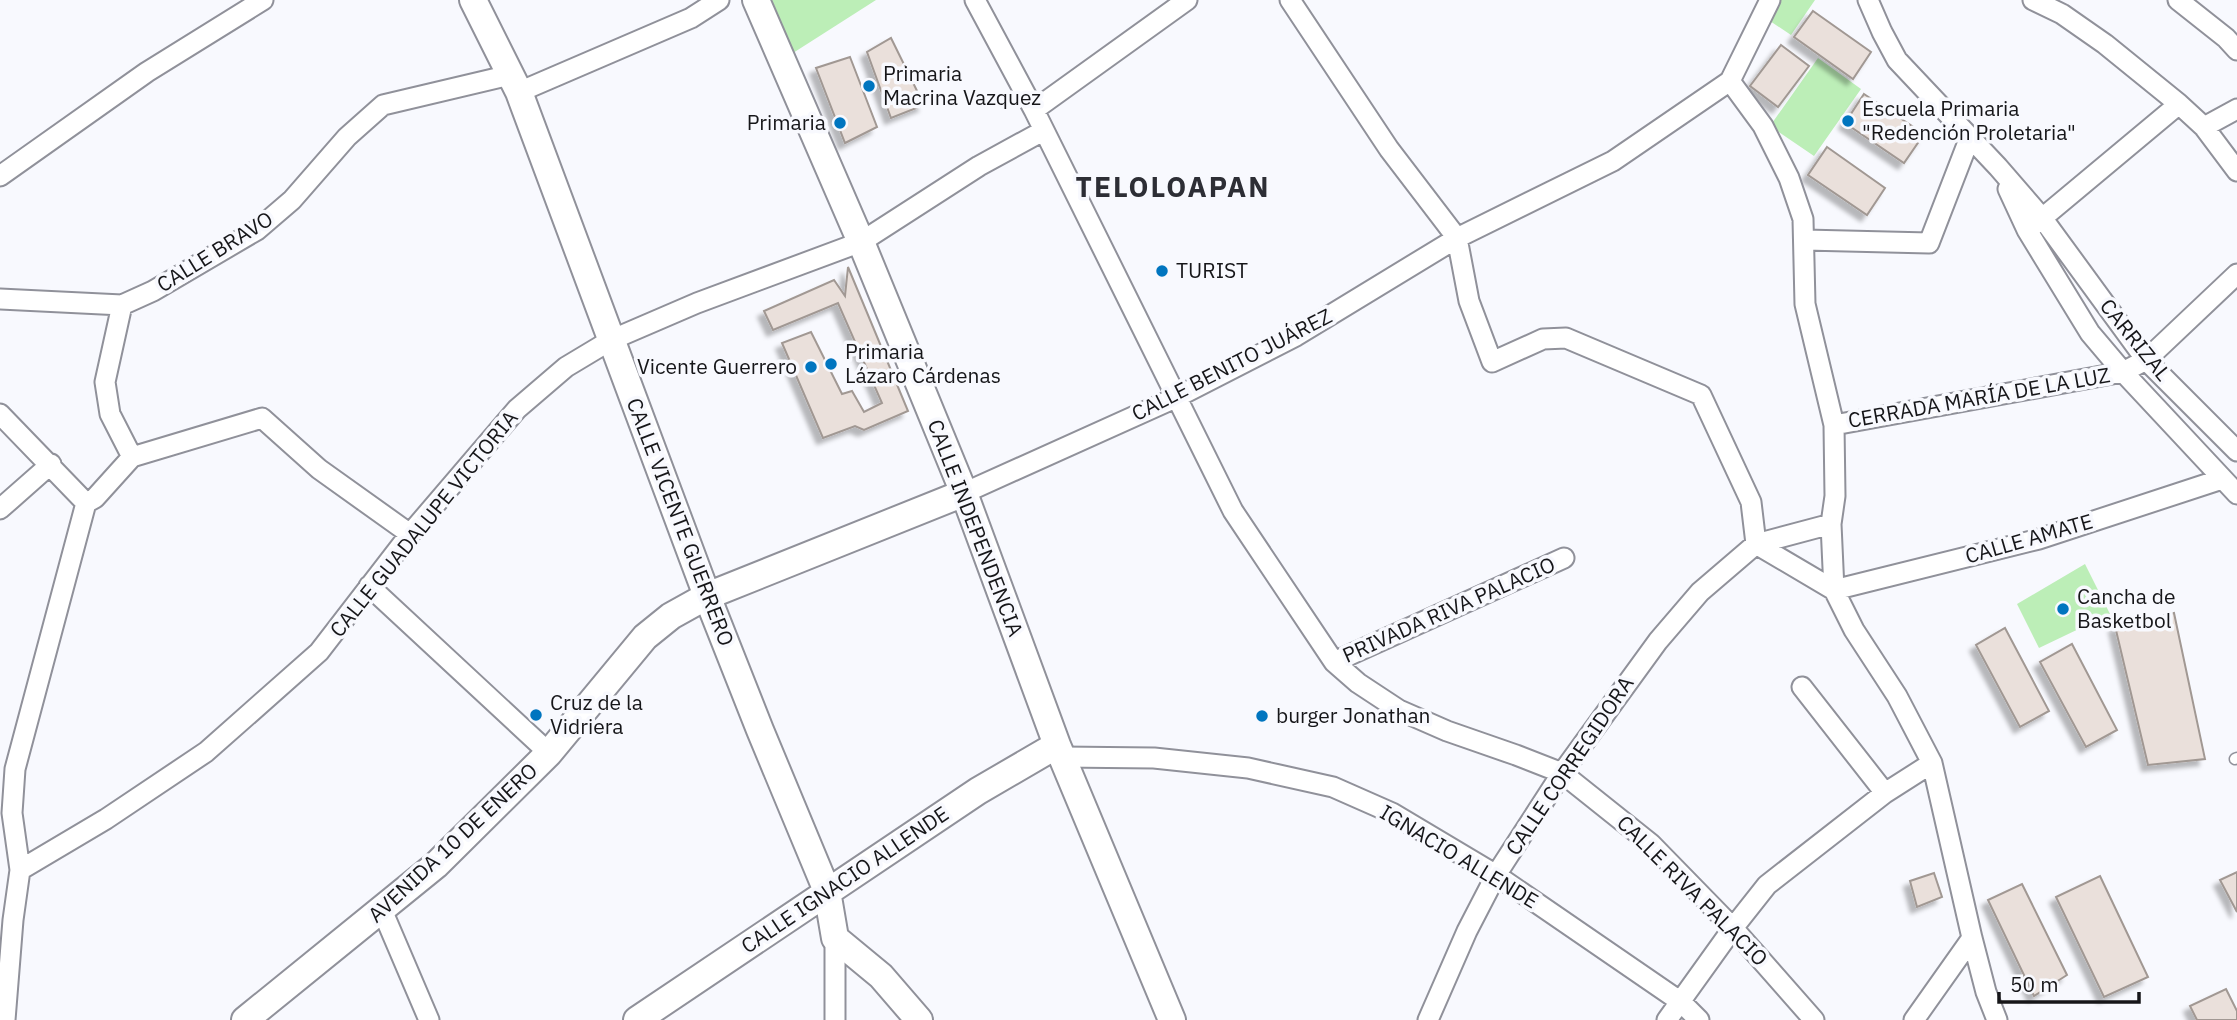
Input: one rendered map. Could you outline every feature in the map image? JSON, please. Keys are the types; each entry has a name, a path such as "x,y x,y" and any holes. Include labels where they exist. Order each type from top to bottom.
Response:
{"main road":[{"name":"CALLE VICENTE GUERRERO","path":"473,0 514,84 707,596 827,891 835,938"},
{"name":"CALLE INDEPENDENCIA","path":"756,0 861,242 964,493 1060,751 1172,1020"},
{"name":"CALLE BENITO JUÁREZ","path":"707,596 964,493"},
{"name":"AVENIDA 10 DE ENERO","path":"245,1020 436,865 549,753 645,637 671,616 707,596"},
{"name":"CALLE IGNACIO ALLENDE","path":"637,1020 978,791 1060,751"},
{"path":"835,938 881,976 919,1020"}],"street":[{"path":"0,176 147,72 264,0"},
{"name":"CALLE BRAVO","path":"0,299 122,305 153,291 257,230 292,200 347,137 383,105 514,84 691,19 719,0"},
{"name":"CALLE RIVA PALACIO","path":"975,0 1034,110 1233,511 1334,662 1399,710 1447,731 1562,773 1651,844 1733,928 1814,1020"},
{"path":"1034,110 1186,0"},
{"path":"1290,0 1389,149 1457,239 1469,301 1492,362 1543,339 1566,338 1700,395 1751,502 1756,544"},
{"path":"1770,0 1730,81 1763,126 1789,177 1803,219 1805,304 1834,425 1835,496 1831,524 1834,590 1854,630 1898,696 1932,763 1972,938 1986,992 1997,1020"},
{"path":"1868,0 1898,61 1998,167 2035,225 2090,333 2237,494"},
{"path":"2033,0 2062,14 2105,44 2179,104 2204,127 2237,171"},
{"path":"2178,0 2237,50"},
{"name":"CALLE BENITO JUÁREZ","path":"964,493 1175,398 1296,336 1457,239 1613,161 1730,81"},
{"path":"2035,225 2179,104"},
{"path":"2204,127 2237,109"},
{"name":"CALLE GUADALUPE VICTORIA","path":"20,870 106,819 206,752 319,652 410,534 517,409 566,367 611,340 697,303 861,242 979,166 1043,131"},
{"path":"1805,240 1929,243 1970,138"},
{"name":"CARRIZAL","path":"2035,225 2146,360 2237,451"},
{"name":"CERRADA MARÍA DE LA LUZ","path":"1834,425 2123,372 2146,360 2237,274"},
{"path":"122,305 105,382 110,414 132,457"},
{"path":"0,414 86,503"},
{"path":"5,1020 7,922 20,870 6,816 15,768 86,503 95,498 132,457 262,418 319,469 410,534"},
{"path":"0,509 51,464"},
{"name":"CALLE AMATE","path":"1834,590 2039,539 2222,479"},
{"path":"1756,544 1831,524"},
{"path":"1756,544 1834,590"},
{"name":"CALLE CORREGIDORA","path":"1428,1020 1496,875 1562,773 1658,641 1700,592 1756,544"},
{"name":"PRIVADA RIVA PALACIO","path":"1334,662 1564,558"},
{"path":"369,586 549,753"},
{"path":"1802,687 1885,793"},
{"name":"IGNACIO ALLENDE","path":"1060,751 1248,768 1333,787 1392,813 1496,875 1681,1002 1699,1020"},
{"path":"1667,1020 1767,885 1885,793 1932,763"},
{"path":"382,910 429,1020"},
{"path":"835,938 835,1020"},
{"path":"1914,1020 1972,938"}],"green space":[{"path":"772,0 876,0 793,53"},
{"path":"1780,0 1815,0 1791,35 1767,19"},
{"path":"1818,58 1861,89 1814,156 1770,126"},
{"name":"Cancha de Basketbol","path":"2085,564 2110,614 2039,648 2017,604"}],"building":[{"path":"1813,11 1871,52 1853,79 1794,37"},
{"path":"891,38 924,105 891,118 867,52"},
{"path":"1781,45 1809,66 1778,107 1750,86"},
{"path":"850,57 877,127 845,143 816,68"},
{"path":"1864,94 1924,134 1904,163 1845,123"},
{"path":"1827,147 1885,188 1867,215 1808,175"},
{"name":"Vicente Guerrero","path":"848,267 908,411 864,430 855,426 823,438 782,343 811,332 842,394 852,391 864,412 882,403 838,303 773,330 764,311 834,280 845,296"},
{"path":"2174,613 2205,759 2148,765 2115,626"},
{"path":"2005,628 2049,711 2020,727 1976,645"},
{"path":"2072,644 2117,730 2086,747 2040,662"},
{"path":"2237,872 2237,912 2220,880"},
{"path":"1934,873 1942,897 1917,907 1910,881"},
{"path":"2100,876 2148,977 2104,997 2056,897"},
{"path":"2022,884 2067,975 2034,996 1988,900"},
{"path":"2226,989 2237,1011 2237,1020 2197,1020 2190,1006"}],"place":[{"name":"Primaria Macrina Vazquez","path":"869,86"},
{"name":"Escuela Primaria \"Redención Proletaria\"","path":"1848,121"},
{"name":"Primaria","path":"840,123"},
{"name":"TURIST","path":"1162,271"},
{"name":"Primaria Lázaro Cárdenas","path":"831,364"},
{"name":"Vicente Guerrero","path":"811,367"},
{"name":"Cancha de Basketbol","path":"2063,609"},
{"name":"Cruz de la Vidriera","path":"536,715"},
{"name":"burger Jonathan","path":"1262,716"}],"district":[{"name":"TELOLOAPAN","path":"1173,187"}]}
